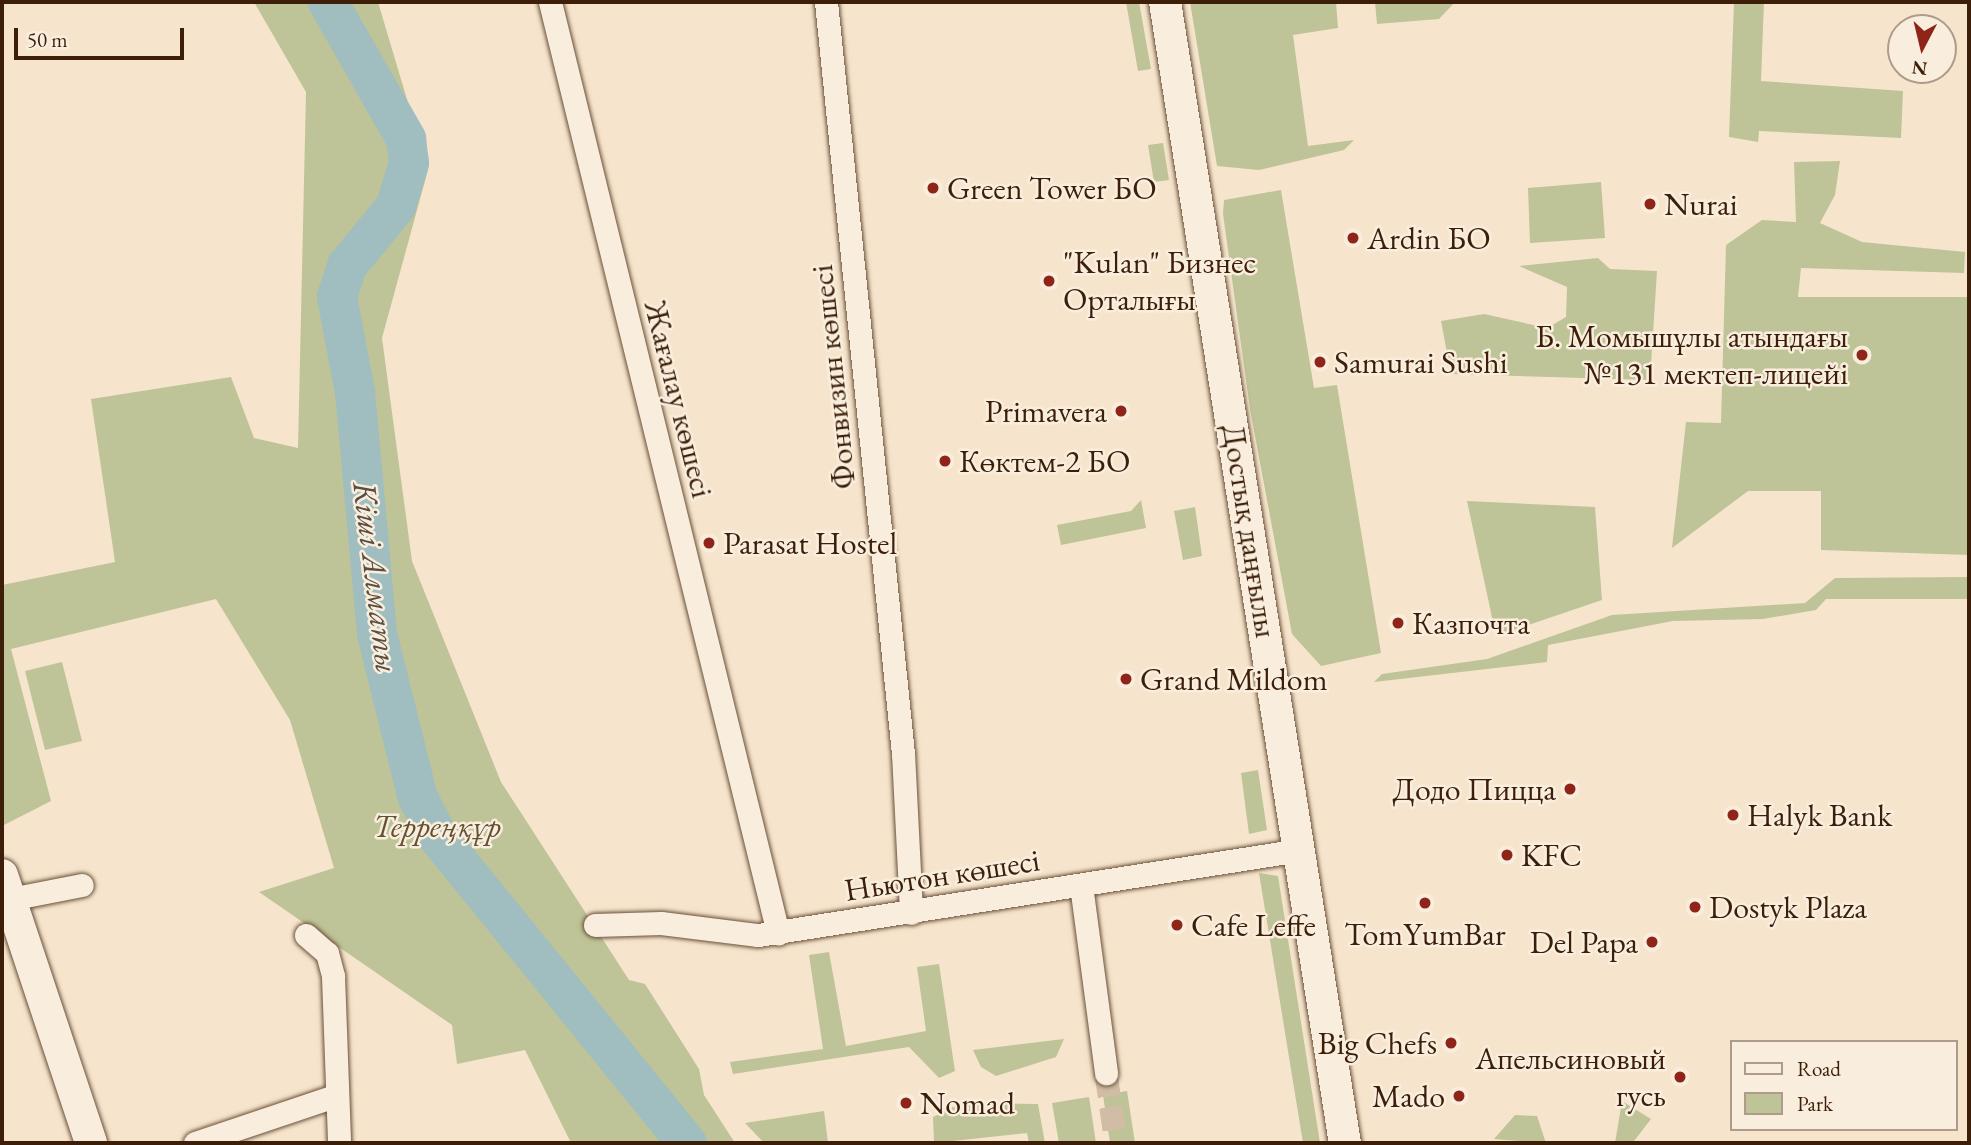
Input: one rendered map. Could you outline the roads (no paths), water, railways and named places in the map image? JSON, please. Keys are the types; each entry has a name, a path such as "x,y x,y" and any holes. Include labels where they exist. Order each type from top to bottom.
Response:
{"main road":[{"name":"Достық даңғылы","path":"1165,2 1345,1143"},
{"path":"6,887 91,1143"}],"street":[{"name":"Жағалау көшесі","path":"550,2 778,933"},
{"name":"Фонвизин көшесі","path":"826,2 901,740 911,913"},
{"name":"Ньютон көшесі","path":"594,925 778,933 1300,850"},
{"path":"6,887 82,884"},
{"path":"1081,884 1106,1073"},
{"path":"306,935 327,953 333,976 335,1096 339,1143"},
{"path":"195,1143 335,1096"}],"waterway":[{"name":"Кіші Алматы","path":"328,2 406,139 409,163 396,206 347,266 337,297 355,392 377,634 418,798 438,837 687,1143"}],"tunnel":[{"path":"1106,1073 1116,1143"}],"place":[{"name":"Green Tower БО","path":"933,188"},
{"name":"Nurai","path":"1650,204"},
{"name":"Ardin БО","path":"1353,238"},
{"name":"\"Kulan\" Бизнес Орталығы","path":"1049,281"},
{"name":"Б. Момышұлы атындағы №131 мектеп-лицейі","path":"1862,355"},
{"name":"Samurai Sushi","path":"1320,362"},
{"name":"Primavera","path":"1121,411"},
{"name":"Көктем-2 БО","path":"945,461"},
{"name":"Parasat Hostel","path":"709,543"},
{"name":"Казпочта","path":"1398,623"},
{"name":"Grand Mildom","path":"1126,679"},
{"name":"Додо Пицца","path":"1570,789"},
{"name":"Halyk Bank","path":"1733,815"},
{"name":"KFC","path":"1507,855"},
{"name":"TomYumBar","path":"1425,903"},
{"name":"Dostyk Plaza","path":"1695,907"},
{"name":"Cafe Leffe","path":"1177,925"},
{"name":"Del Papa","path":"1652,942"},
{"name":"Big Chefs","path":"1451,1043"},
{"name":"Апельсиновый гусь","path":"1680,1077"},
{"name":"Mado","path":"1459,1096"},
{"name":"Nomad","path":"906,1103"}],"park label":[{"name":"Терреңқұр","path":"437,826"}]}
